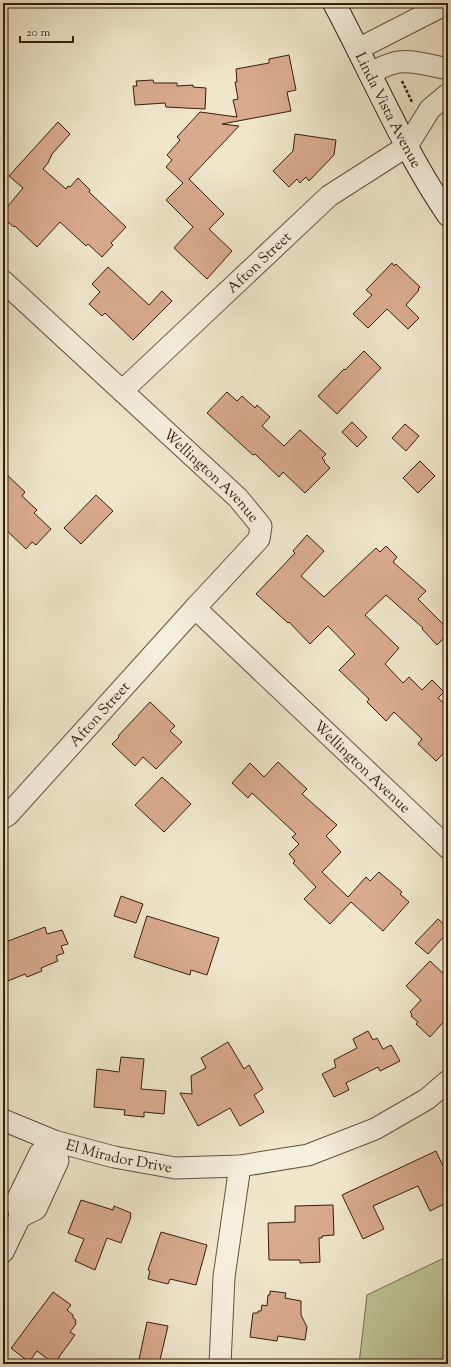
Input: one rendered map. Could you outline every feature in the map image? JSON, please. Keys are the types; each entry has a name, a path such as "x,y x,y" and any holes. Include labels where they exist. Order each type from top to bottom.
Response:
{"main road":[{"name":"Linda Vista Avenue","path":"334,3 407,146 431,190 448,215"}],"street":[{"path":"358,49 448,3"},
{"path":"370,74 387,65 400,61 420,63 448,69"},
{"path":"407,146 430,109 448,94"},
{"name":"Afton Street","path":"122,391 329,196 407,146"},
{"name":"Wellington Avenue","path":"3,281 238,498 261,526 259,539 195,608 448,848"},
{"name":"Afton Street","path":"3,818 8,815 195,608"},
{"name":"El Mirador Drive","path":"3,1120 54,1141 114,1157 176,1168 240,1166 308,1155 375,1130 427,1099 448,1081"},
{"path":"3,1252 20,1217 36,1209 58,1161 54,1141"},
{"path":"220,1364 224,1277 240,1166"}],"path":[{"path":"401,81 414,106"}],"green space":[{"path":"448,1256 448,1364 359,1364 367,1295"}],"building":[{"path":"289,55 296,90 287,92 291,111 222,124 239,126 189,179 224,214 209,229 232,251 207,279 174,248 193,227 166,200 183,183 166,167 172,160 167,155 180,140 177,137 200,112 237,117 233,100 238,99 235,82 237,82 236,69 269,63 269,59"},
{"path":"153,80 154,83 177,83 177,86 193,85 193,87 206,88 205,109 166,107 165,103 135,105 133,86 137,86 136,81"},
{"path":"58,122 70,134 52,154 48,163 43,169 66,189 68,186 70,187 78,178 90,190 89,192 126,227 111,243 113,245 102,257 88,244 86,246 60,222 37,247 15,226 14,227 3,218 3,212 23,188 9,176"},
{"path":"295,134 336,140 334,155 309,181 306,177 300,183 297,179 289,187 273,171 293,151"},
{"path":"392,263 394,266 396,264 420,287 406,305 419,318 408,329 387,309 368,328 353,314 372,295 366,290"},
{"path":"108,267 149,305 162,291 172,301 133,340 105,313 102,316 89,304 100,292 92,284"},
{"path":"364,351 381,368 337,414 318,396"},
{"path":"227,392 237,401 242,396 255,408 257,405 270,417 262,426 284,446 300,430 326,454 322,458 330,468 305,493 283,472 279,477 255,454 253,455 207,413"},
{"path":"352,422 367,437 357,447 342,432"},
{"path":"405,424 419,436 406,451 392,438"},
{"path":"420,461 435,476 418,493 403,478"},
{"path":"3,471 25,492 22,496 37,510 34,513 51,529 36,545 32,542 26,549 3,527"},
{"path":"96,495 113,511 81,544 64,528"},
{"path":"307,535 324,551 301,576 324,597 376,548 380,552 386,546 397,557 393,562 426,591 418,599 448,629 448,634 437,645 422,629 423,628 386,595 365,615 399,648 385,664 403,683 409,677 422,690 432,680 444,692 438,698 448,707 448,749 436,761 418,744 422,739 394,712 386,721 367,702 369,699 339,670 355,654 328,626 310,644 289,622 288,623 256,594 295,553 293,551"},
{"path":"150,702 175,726 170,731 182,742 156,769 143,757 135,766 112,744"},
{"path":"278,762 307,789 302,794 337,825 326,836 341,852 322,872 348,897 366,877 370,881 379,872 402,892 400,894 409,902 383,931 351,902 330,924 304,899 316,887 293,863 295,861 289,854 299,844 292,837 296,834 252,793 248,798 232,783 250,763 264,777"},
{"path":"162,777 191,804 164,832 135,805"},
{"path":"121,896 143,904 136,923 114,916"},
{"path":"147,916 219,938 207,975 191,970 190,975 134,957"},
{"path":"438,919 448,928 448,932 428,954 415,943"},
{"path":"45,927 47,934 62,930 68,944 61,946 64,953 56,956 58,961 41,968 42,971 27,977 25,974 3,983 3,943"},
{"path":"430,961 448,978 448,1017 430,1037 416,1024 418,1022 411,1016 412,1014 410,1012 421,1000 406,986"},
{"path":"368,1031 373,1040 377,1038 383,1049 391,1045 400,1061 380,1071 378,1067 346,1083 349,1090 334,1097 322,1074 336,1067 334,1060 357,1048 353,1039"},
{"path":"228,1042 244,1069 249,1065 263,1089 254,1095 264,1112 240,1126 230,1108 198,1126 180,1093 192,1094 191,1076 206,1068 201,1058"},
{"path":"121,1057 144,1059 141,1089 166,1091 164,1114 144,1112 144,1117 124,1115 125,1110 94,1107 97,1069 119,1072"},
{"path":"436,1151 443,1166 448,1164 448,1202 430,1211 418,1186 373,1206 384,1229 363,1239 342,1195"},
{"path":"81,1200 113,1210 114,1206 131,1213 131,1217 121,1243 107,1238 95,1270 75,1261 84,1239 68,1233"},
{"path":"333,1205 334,1235 322,1236 322,1238 319,1238 320,1262 300,1263 300,1260 269,1260 268,1223 295,1222 295,1206"},
{"path":"161,1232 207,1245 196,1285 170,1279 168,1284 148,1279 150,1271 148,1270"},
{"path":"270,1291 286,1293 285,1298 301,1301 301,1315 307,1327 305,1340 278,1336 277,1341 250,1337 253,1313 258,1313 258,1311 261,1311 262,1305 267,1306"},
{"path":"53,1292 71,1305 67,1310 76,1320 76,1324 70,1332 75,1335 54,1364 37,1351 29,1362 11,1348"},
{"path":"147,1322 168,1326 159,1364 138,1364"}]}
